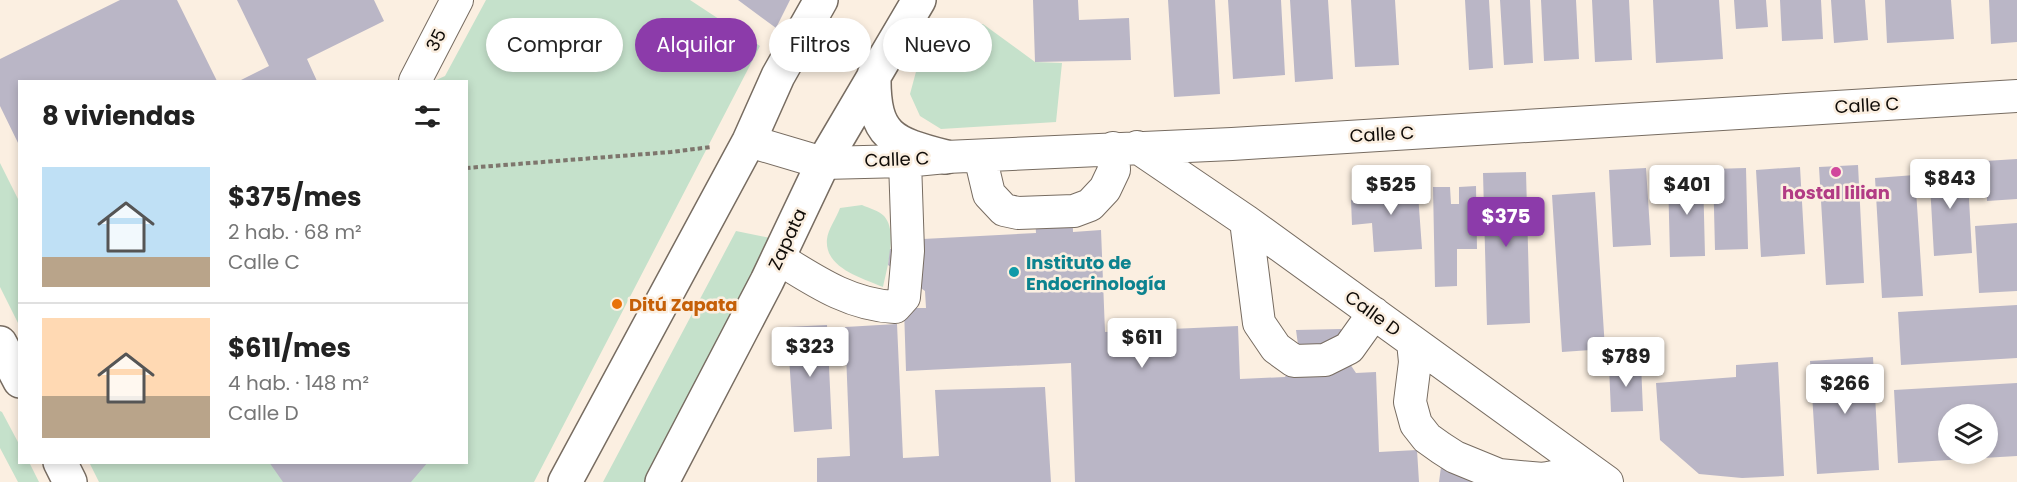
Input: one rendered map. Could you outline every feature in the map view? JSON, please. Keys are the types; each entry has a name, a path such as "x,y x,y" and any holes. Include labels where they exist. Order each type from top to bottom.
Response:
{"main road":[{"path":"565,482 749,141 778,76 821,0"},
{"name":"Zapata","path":"662,482 778,258 823,162 919,0"},
{"path":"874,75 877,115 886,132 908,147 946,157"},
{"path":"0,342 18,377"},
{"path":"61,464 70,482"}],"street":[{"name":"35","path":"416,80 457,0"},
{"name":"Calle C","path":"749,141 823,162 904,161 1125,147 1232,144 2017,96"},
{"path":"1214,200 1213,176 1216,162 1232,144"},
{"path":"981,156 989,194 1004,210 1018,213 1074,211 1090,205 1106,189 1125,147"},
{"name":"Calle D","path":"1125,147 1246,221 1598,476"},
{"path":"778,258 837,294 875,306 895,307 904,297 908,251 904,161"},
{"path":"1246,221 1259,323 1276,348 1294,361 1325,360 1350,348 1374,313"},
{"path":"0,342 18,334"},
{"path":"1413,342 1415,362 1410,402 1416,424 1427,438 1455,457 1499,475 1542,480 1598,476"}],"path":[{"path":"468,168 671,152"}],"green space":[{"path":"486,0 690,0 717,18 635,18 635,72 747,72 534,482 99,482 90,464 468,464 468,80 436,80 445,76"},
{"path":"992,31 1035,62 1062,63 1056,122 941,129 920,116 910,94 916,72 992,72"},
{"path":"0,163 18,199 18,323 0,287"},
{"path":"862,205 877,211 888,223 891,240 883,287 855,276 838,265 828,249 828,235 840,208"},
{"path":"736,231 770,238 663,452 646,482 603,482"},
{"path":"0,411 18,442 18,464 30,464 39,482 18,482 0,448"}],"building":[{"path":"120,0 177,0 217,80 18,80 18,143 0,106 0,59"},
{"path":"237,0 374,0 384,21 307,59 317,80 241,80 269,66"},
{"path":"738,0 790,0 781,18 769,18 769,23"},
{"path":"1033,0 1078,0 1079,20 1129,18 1131,60 1035,62"},
{"path":"1168,0 1215,0 1220,94 1174,97"},
{"path":"1228,0 1281,0 1285,75 1233,79"},
{"path":"1290,0 1328,0 1333,79 1295,82"},
{"path":"1351,0 1395,0 1399,65 1355,67"},
{"path":"1465,0 1489,0 1493,68 1469,70"},
{"path":"1500,0 1530,0 1533,63 1504,65"},
{"path":"1541,0 1576,0 1579,59 1544,61"},
{"path":"1592,0 1629,0 1632,60 1595,62"},
{"path":"1653,0 1719,0 1723,59 1656,63"},
{"path":"1734,0 1766,0 1768,27 1736,29"},
{"path":"1780,0 1821,0 1823,39 1782,41"},
{"path":"1831,0 1865,0 1868,40 1834,43"},
{"path":"1885,0 1951,0 1954,39 1887,43"},
{"path":"1989,0 2017,0 2017,42 1991,44"},
{"path":"2017,159 2017,199 1987,201 1985,161"},
{"path":"1967,163 1972,253 1934,256 1929,166"},
{"path":"1858,165 1864,283 1826,285 1819,167"},
{"path":"1800,167 1805,254 1761,257 1756,170"},
{"path":"1646,168 1651,245 1613,247 1609,170"},
{"path":"1746,168 1748,249 1715,250 1713,169"},
{"path":"1526,172 1530,323 1487,325 1483,173"},
{"path":"1703,175 1705,256 1670,257 1668,177"},
{"path":"1915,175 1923,296 1882,298 1875,178"},
{"path":"1417,180 1422,249 1374,252 1372,223 1352,225 1351,200 1370,198 1369,184"},
{"path":"1476,186 1477,249 1457,249 1457,286 1435,287 1433,187 1450,187 1451,204 1459,204 1459,187"},
{"path":"1595,192 1605,349 1562,352 1552,195"},
{"path":"1072,198 1073,232 1101,230 1105,332 1238,326 1240,379 1285,377 1299,352 1296,330 1341,329 1342,352 1356,373 1376,372 1379,452 1417,450 1419,482 1075,482 1071,363 906,371 904,308 926,308 925,291 888,265 890,249 924,252 923,239 1036,233 1034,200"},
{"path":"2017,223 2017,291 1979,293 1975,226"},
{"path":"2017,305 2017,358 1901,365 1898,312"},
{"path":"897,324 903,458 939,456 935,390 1045,387 1051,482 817,482 817,458 850,456 845,327"},
{"path":"827,325 832,429 794,432 787,327"},
{"path":"1873,357 1879,470 1817,474 1810,361"},
{"path":"1778,362 1784,476 1742,478 1699,474 1660,440 1656,383 1736,377 1736,365"},
{"path":"1641,364 1643,411 1611,412 1609,366"},
{"path":"2017,383 2017,456 1998,457 1998,404 1938,404 1938,461 1898,463 1894,390"},
{"path":"270,464 426,464 411,482 283,482"},
{"path":"1441,467 1463,472 1484,482 1439,482"}],"place":[{"name":"hostal lilian","path":"1836,172"},
{"name":"Instituto de Endocrinología","path":"1014,272"},
{"name":"Ditú Zapata","path":"617,304"}]}
